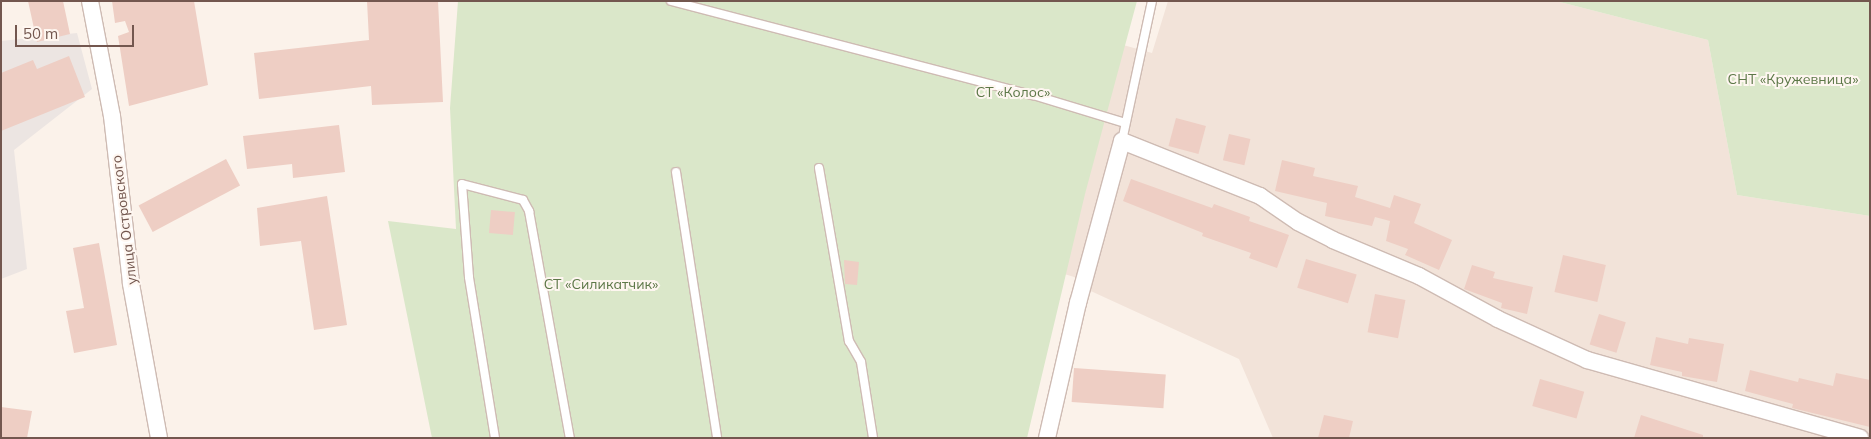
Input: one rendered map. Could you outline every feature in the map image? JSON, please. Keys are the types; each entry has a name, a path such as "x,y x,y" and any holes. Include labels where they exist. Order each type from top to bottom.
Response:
{"street":[{"name":"улица Островского","path":"90,1 112,116 132,284 159,438"},
{"path":"1047,438 1078,303 1122,141 1260,196 1298,222 1333,240 1419,276 1498,319 1587,360 1860,438"}],"lane":[{"path":"671,1 1033,95 1126,123"},
{"path":"1122,141 1152,1"},
{"path":"819,168 849,341 860,362 873,438"},
{"path":"676,172 717,438"},
{"path":"495,438 469,277 462,184 522,200 529,210 570,438"}],"shaded area":[{"path":"1168,1 1556,1 1708,40 1737,195 1870,216 1870,438 1273,438 1239,359 1082,287 1084,280 1035,265 1098,38 1152,53"},
{"path":"77,33 92,89 14,150 27,269 1,279 1,41"}],"green space":[{"name":"СТ «Силикатчик»","path":"458,1 1137,1 1085,194 1027,438 432,438 388,221 456,229 450,108"},
{"name":"СНТ «Кружевница»","path":"1556,1 1870,1 1870,216 1737,195 1708,40"}],"building":[{"path":"28,1 63,1 70,34 37,42"},
{"path":"112,1 194,1 208,85 129,106 118,36 129,32 125,21 115,23"},
{"path":"367,1 438,1 443,102 372,105 371,86 259,99 254,53 369,40"},
{"path":"69,56 85,97 1,131 1,73 33,60 37,69"},
{"path":"1176,118 1206,126 1198,154 1168,146"},
{"path":"339,125 345,172 293,178 292,164 247,169 243,136"},
{"path":"1229,134 1250,139 1244,165 1223,160"},
{"path":"226,159 240,185 153,232 139,205"},
{"path":"1282,160 1315,168 1313,176 1358,186 1355,197 1390,208 1394,195 1421,204 1414,223 1452,240 1439,270 1405,255 1408,249 1386,241 1390,221 1375,217 1372,226 1325,216 1327,203 1275,191"},
{"path":"1131,179 1212,208 1214,204 1250,217 1249,221 1289,235 1277,268 1249,258 1251,253 1202,236 1203,233 1123,201"},
{"path":"327,196 347,325 314,330 301,241 260,246 257,208"},
{"path":"491,210 515,212 513,235 489,233"},
{"path":"99,243 117,345 74,353 66,311 84,308 73,248"},
{"path":"1563,255 1606,265 1597,302 1554,292"},
{"path":"1306,259 1357,274 1348,303 1297,288"},
{"path":"844,260 859,262 857,285 845,284"},
{"path":"1472,265 1495,272 1493,278 1533,287 1527,314 1501,308 1502,303 1464,289"},
{"path":"1375,294 1405,300 1398,338 1368,332"},
{"path":"1599,314 1626,322 1616,353 1590,345"},
{"path":"1656,337 1688,344 1689,338 1724,344 1717,382 1682,376 1682,372 1650,365"},
{"path":"1074,368 1166,374 1163,408 1072,402"},
{"path":"1750,370 1798,382 1799,378 1833,386 1836,373 1870,380 1870,427 1792,408 1793,404 1745,391"},
{"path":"1540,379 1584,392 1577,419 1532,406"},
{"path":"1,407 32,411 27,438 1,438"},
{"path":"1324,415 1353,421 1349,438 1318,438"},
{"path":"1641,415 1703,435 1703,438 1634,438"}],"park label":[{"name":"СТ «Колос»","path":"1013,92"}]}
